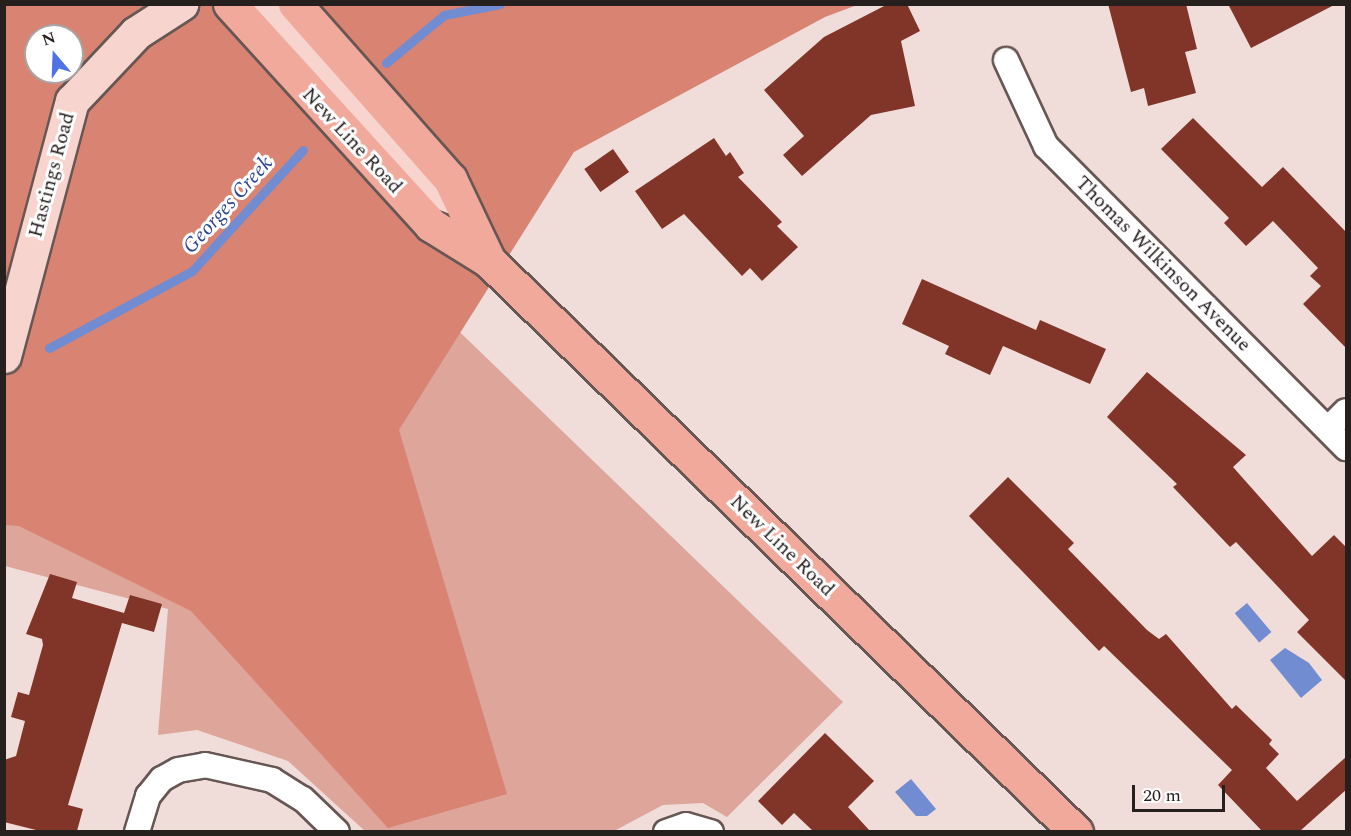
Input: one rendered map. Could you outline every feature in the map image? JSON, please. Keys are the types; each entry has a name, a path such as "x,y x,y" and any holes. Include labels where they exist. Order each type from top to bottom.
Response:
{"main road":[{"name":"Hastings Road","path":"4,356 72,101 136,33 181,4"},
{"name":"New Line Road","path":"230,4 431,225 489,261 1076,831"},
{"path":"258,4 272,14 437,191 458,199"},
{"name":"New Line Road","path":"295,4 450,179 489,261"}],"street":[{"name":"Thomas Wilkinson Avenue","path":"1006,60 1046,146 1347,448"},
{"path":"1328,429 1347,411"},
{"path":"137,831 148,796 162,779 178,770 205,765 272,780 303,799 337,831"},
{"path":"666,831 687,825 711,831"}],"shaded area":[{"path":"4,5 857,5 825,17 574,152 399,430 507,794 388,828 191,611 19,526 5,525"},
{"path":"298,176 843,702 727,817 703,803 663,805 614,831 365,831 288,761 197,730 158,735 168,609 5,566 5,523"}],"water":[{"path":"1247,603 1271,632 1259,642 1235,613"},
{"path":"1285,648 1309,663 1322,680 1301,698 1270,660"},
{"path":"911,779 936,809 927,816 916,816 895,792"}],"building":[{"path":"888,4 907,4 920,31 901,41 915,106 871,115 802,176 783,155 804,136 764,90 824,37"},
{"path":"1108,4 1186,4 1197,49 1185,52 1196,93 1148,106 1144,88 1131,92"},
{"path":"1228,4 1336,4 1251,48"},
{"path":"1193,118 1262,187 1283,167 1347,233 1347,349 1303,304 1321,286 1310,276 1318,268 1273,221 1246,246 1224,223 1229,218 1161,149"},
{"path":"714,138 726,156 730,152 744,173 738,177 782,222 777,226 798,247 762,281 750,268 742,276 684,214 662,229 635,191"},
{"path":"613,149 629,172 600,192 584,169"},
{"path":"922,279 1036,330 1040,320 1106,349 1090,384 1003,346 990,375 945,354 949,346 902,324"},
{"path":"1147,372 1246,455 1233,467 1312,556 1334,535 1347,548 1347,682 1297,632 1309,620 1236,542 1230,547 1173,487 1177,484 1107,417"},
{"path":"1008,477 1074,543 1068,549 1147,630 1159,639 1166,634 1232,709 1236,705 1272,740 1269,744 1279,754 1266,768 1297,801 1347,756 1347,789 1300,831 1262,831 1218,785 1232,770 1104,646 1099,651 969,516"},
{"path":"50,574 77,582 72,598 124,613 130,595 162,604 154,632 122,623 68,805 83,809 77,831 40,831 4,822 4,760 16,756 25,721 11,717 18,692 29,695 43,645 42,639 26,634"},
{"path":"825,733 874,781 848,807 870,831 813,831 794,813 782,825 758,801"}],"waterway":[{"name":"Georges Creek","path":"386,63 444,15 500,4"},
{"name":"Georges Creek","path":"49,348 192,271 303,150"}]}
